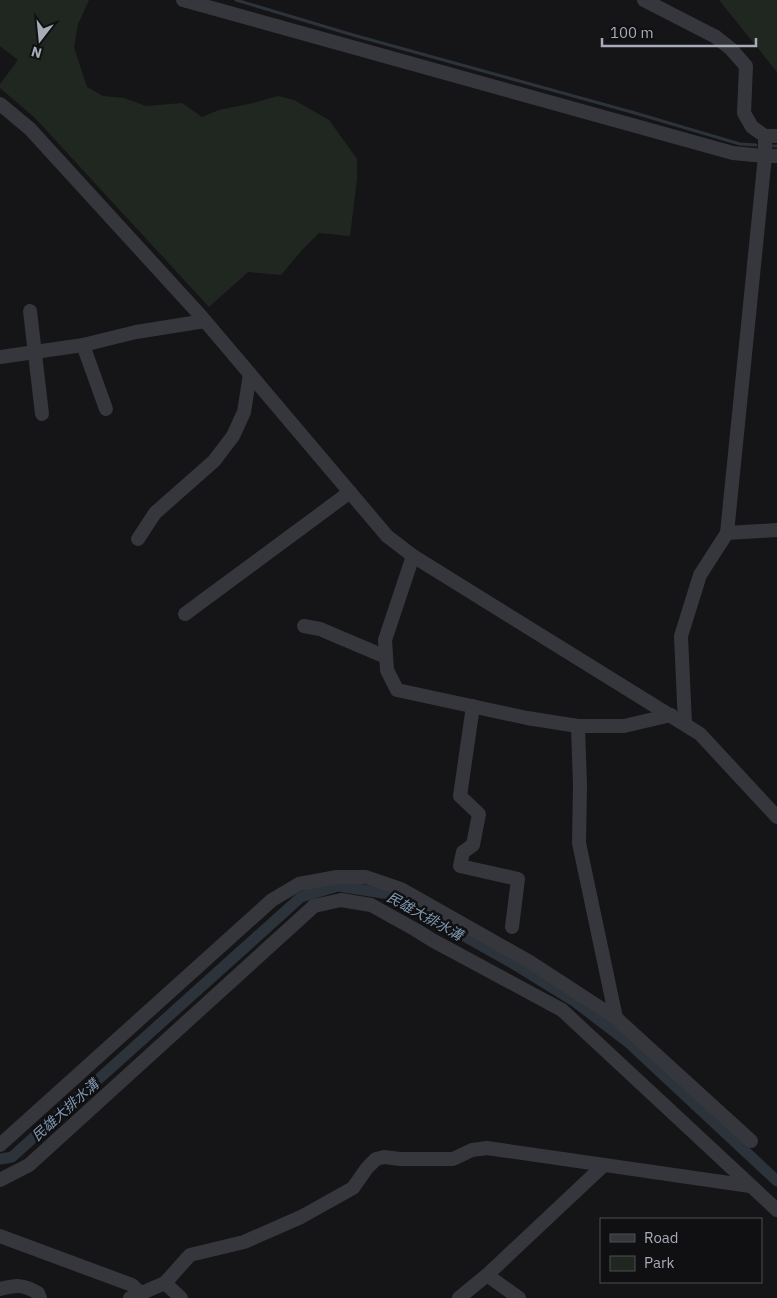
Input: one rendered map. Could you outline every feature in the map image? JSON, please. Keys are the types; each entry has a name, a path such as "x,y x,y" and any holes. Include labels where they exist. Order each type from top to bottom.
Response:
{"street":[{"path":"183,0 733,153 771,156"},
{"path":"644,0 716,37 731,49 746,66 744,113 752,127 771,136 771,156 728,533 700,575 681,636 685,724"},
{"path":"0,104 30,129 205,321 387,536 413,556 700,734 777,817"},
{"path":"30,310 42,414"},
{"path":"0,357 83,345 136,332 205,321"},
{"path":"83,345 106,409"},
{"path":"138,539 155,513 214,461 233,436 244,412 250,374"},
{"path":"185,614 350,492"},
{"path":"728,533 777,530"},
{"path":"413,556 385,640 387,670 398,690 527,718 578,726 624,726 671,715"},
{"path":"304,626 320,629 386,657"},
{"path":"473,706 460,796 479,814 473,845 463,852 460,866 518,879 512,927"},
{"path":"578,726 579,843 616,1018"},
{"path":"0,1145 272,900 300,884 337,877 366,877 401,889 530,962 616,1018 751,1141"},
{"path":"0,1180 29,1165 314,906 341,900 371,905 440,945 562,1010 777,1210"},
{"path":"0,1236 132,1285 136,1296 165,1283 190,1255 244,1242 301,1217 353,1188 376,1159 384,1157 453,1159 472,1150 487,1148 750,1186"},
{"path":"459,1298 487,1275 604,1165"},
{"path":"487,1275 519,1298"},
{"path":"165,1283 180,1298"},
{"path":"0,1289 16,1285 29,1287 38,1293 40,1298"}],"green space":[{"path":"0,0 89,0 78,24 74,47 87,87 103,96 124,98 146,106 182,103 202,117 219,110 278,96 294,100 329,120 357,159 357,179 350,236 319,233 281,275 248,272 209,307 35,118 0,88 0,84 18,60 0,46"},
{"path":"719,0 777,0 777,72"}],"waterway":[{"path":"236,0 353,35 740,144 756,145"},
{"name":"民雄大排水溝","path":"0,1159 12,1157 301,897 338,886 389,894 514,964 574,1001 629,1043 777,1181"}]}
